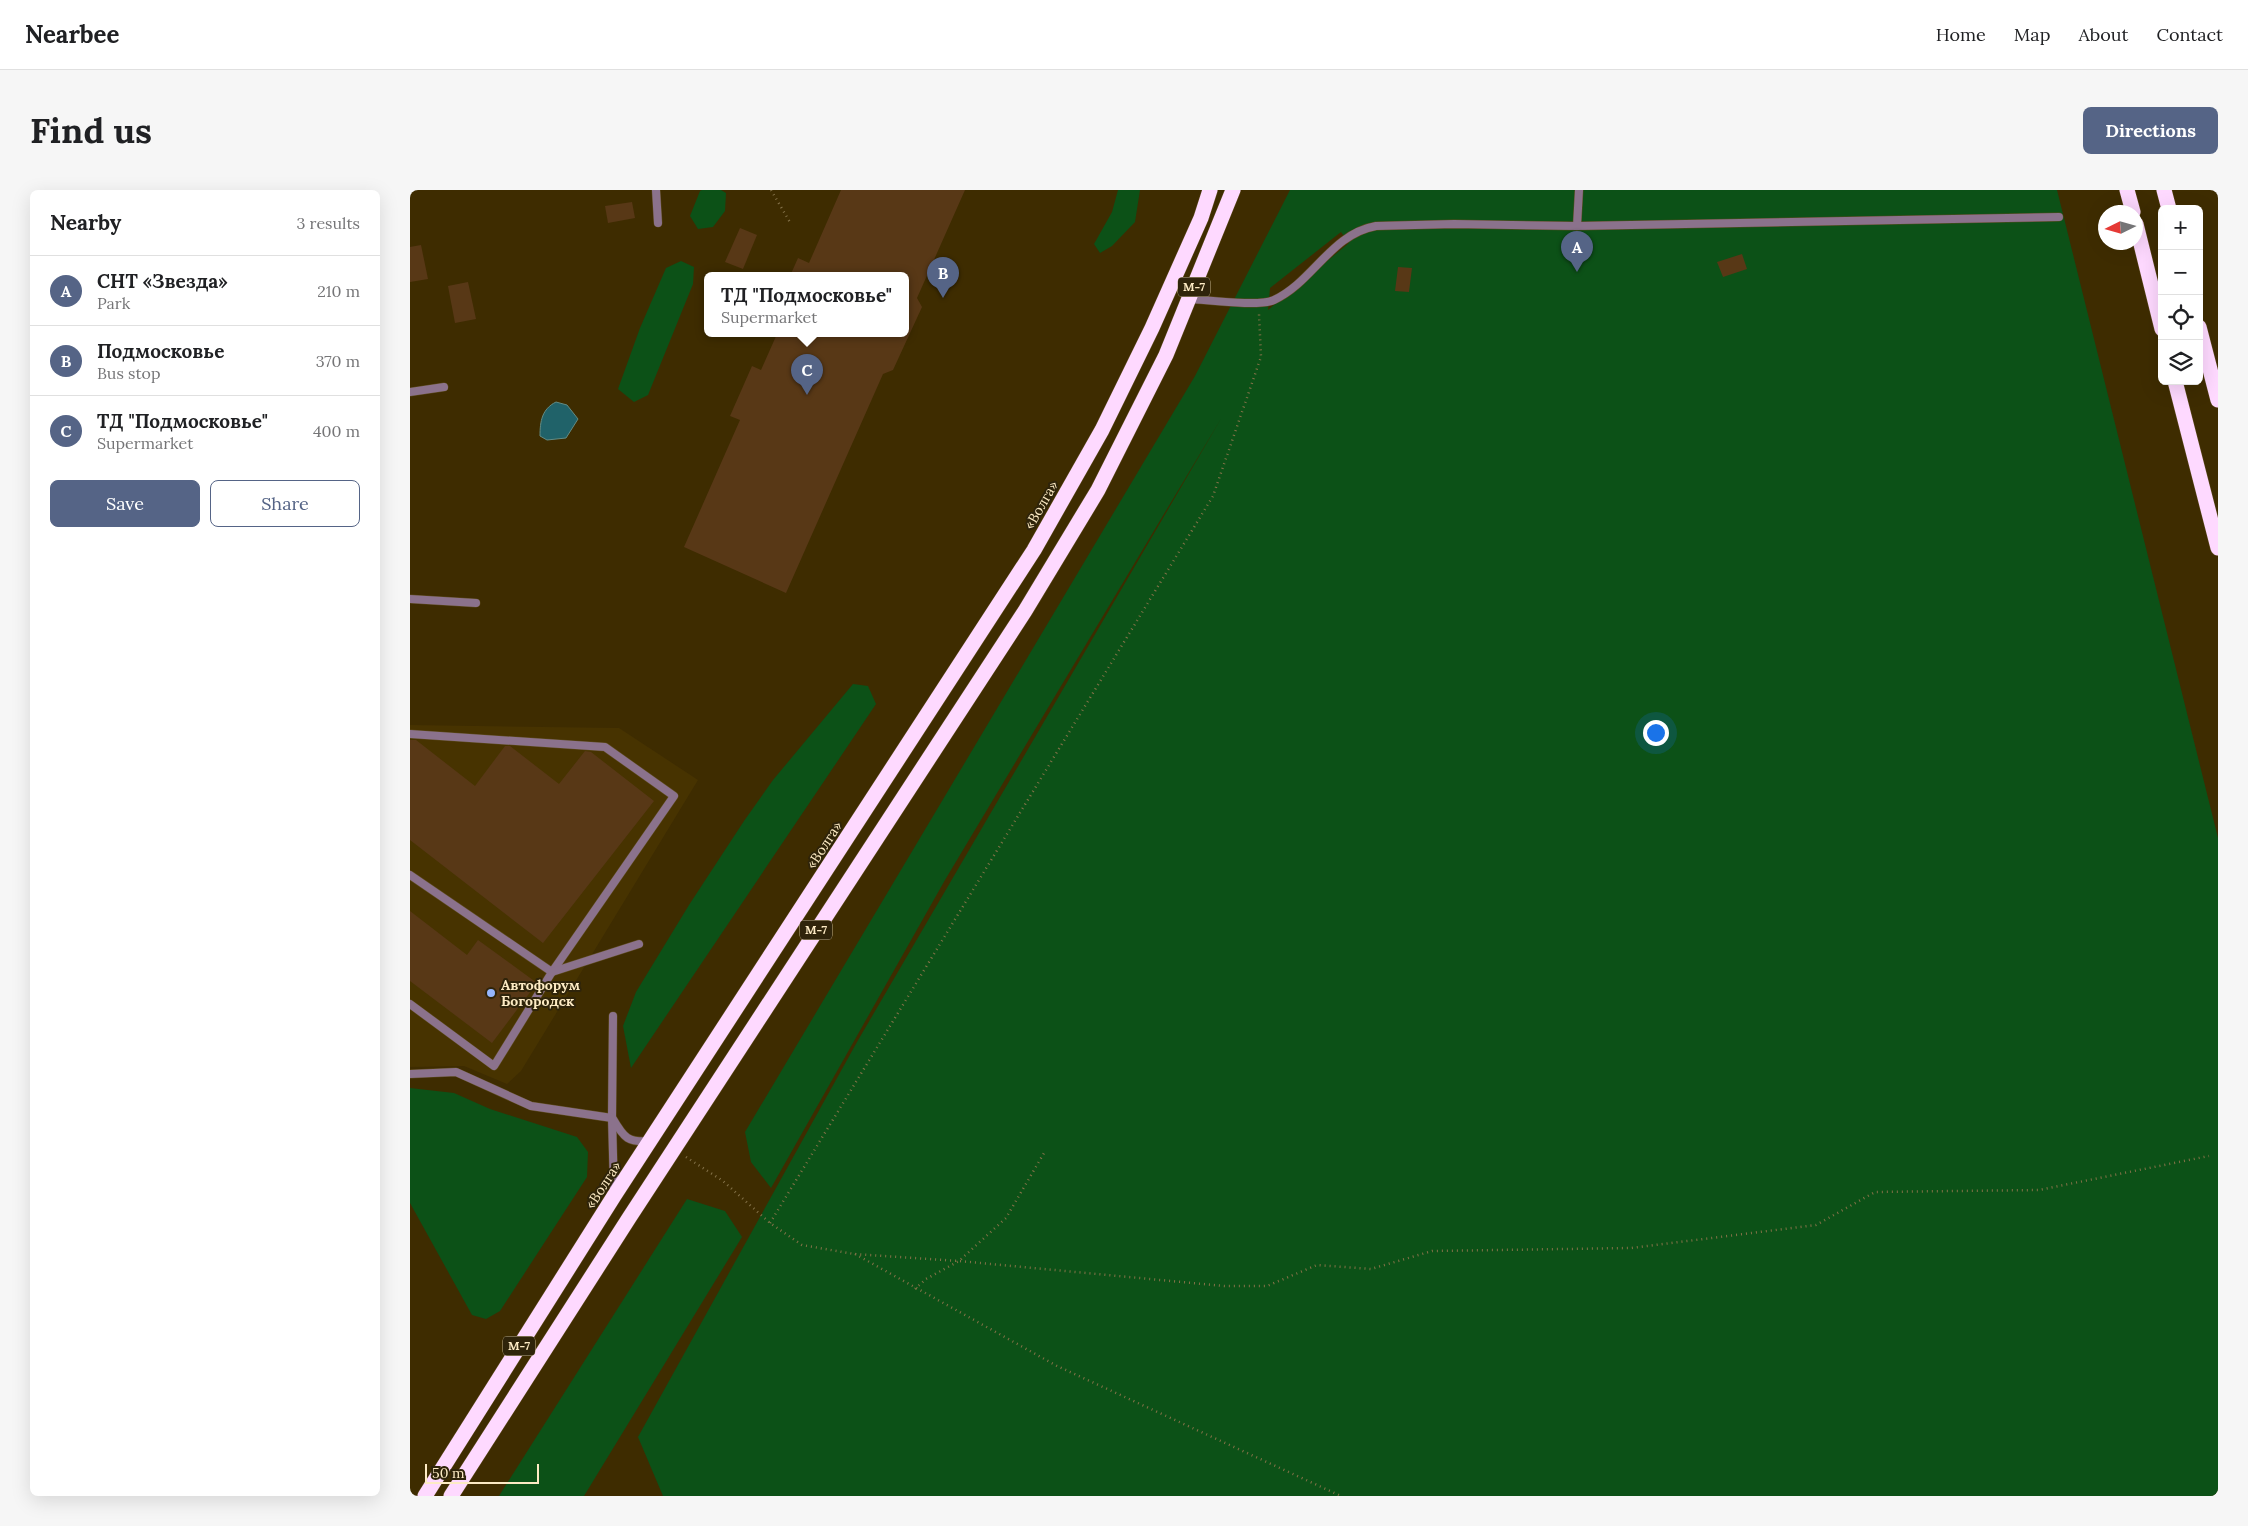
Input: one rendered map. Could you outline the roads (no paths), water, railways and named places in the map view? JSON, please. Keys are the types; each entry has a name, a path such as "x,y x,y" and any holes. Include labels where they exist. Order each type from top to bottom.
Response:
{"highway":[{"name":"«Волга»","path":"424,1496 614,1196 1034,550 1102,430 1201,218 1210,190"},
{"name":"М-7","path":"451,1496 1025,611 1098,490 1166,356 1233,190"},
{"path":"2127,190 2130,205"},
{"path":"2164,190 2168,205"},
{"path":"2142,250 2158,313"},
{"path":"2202,340 2218,400"},
{"path":"2176,385 2218,548"}],"lane":[{"path":"656,190 658,223"},
{"path":"1577,226 1578,190"},
{"path":"1190,298 1259,302 1273,300 1290,290 1346,238 1364,228 1389,225 1577,226 2059,217"},
{"path":"410,392 444,387"},
{"path":"410,599 476,602"},
{"path":"410,734 605,747 674,796 552,972 494,1066 410,1004"},
{"path":"410,875 552,972"},
{"path":"552,972 639,944"},
{"path":"613,1016 612,1118 614,1196"},
{"path":"410,1074 456,1072 531,1106 612,1118 627,1139 637,1142 651,1141"}],"water":[{"path":"556,402 567,405 578,419 566,438 547,440 540,436 541,420 548,408"}],"place":[{"name":"СНТ «Звезда»","path":"1577,272"},
{"name":"Подмосковье","path":"943,298"},
{"name":"ТД \"Подмосковье\"","path":"807,395"},
{"name":"Автофорум Богородск","path":"491,993"}]}
